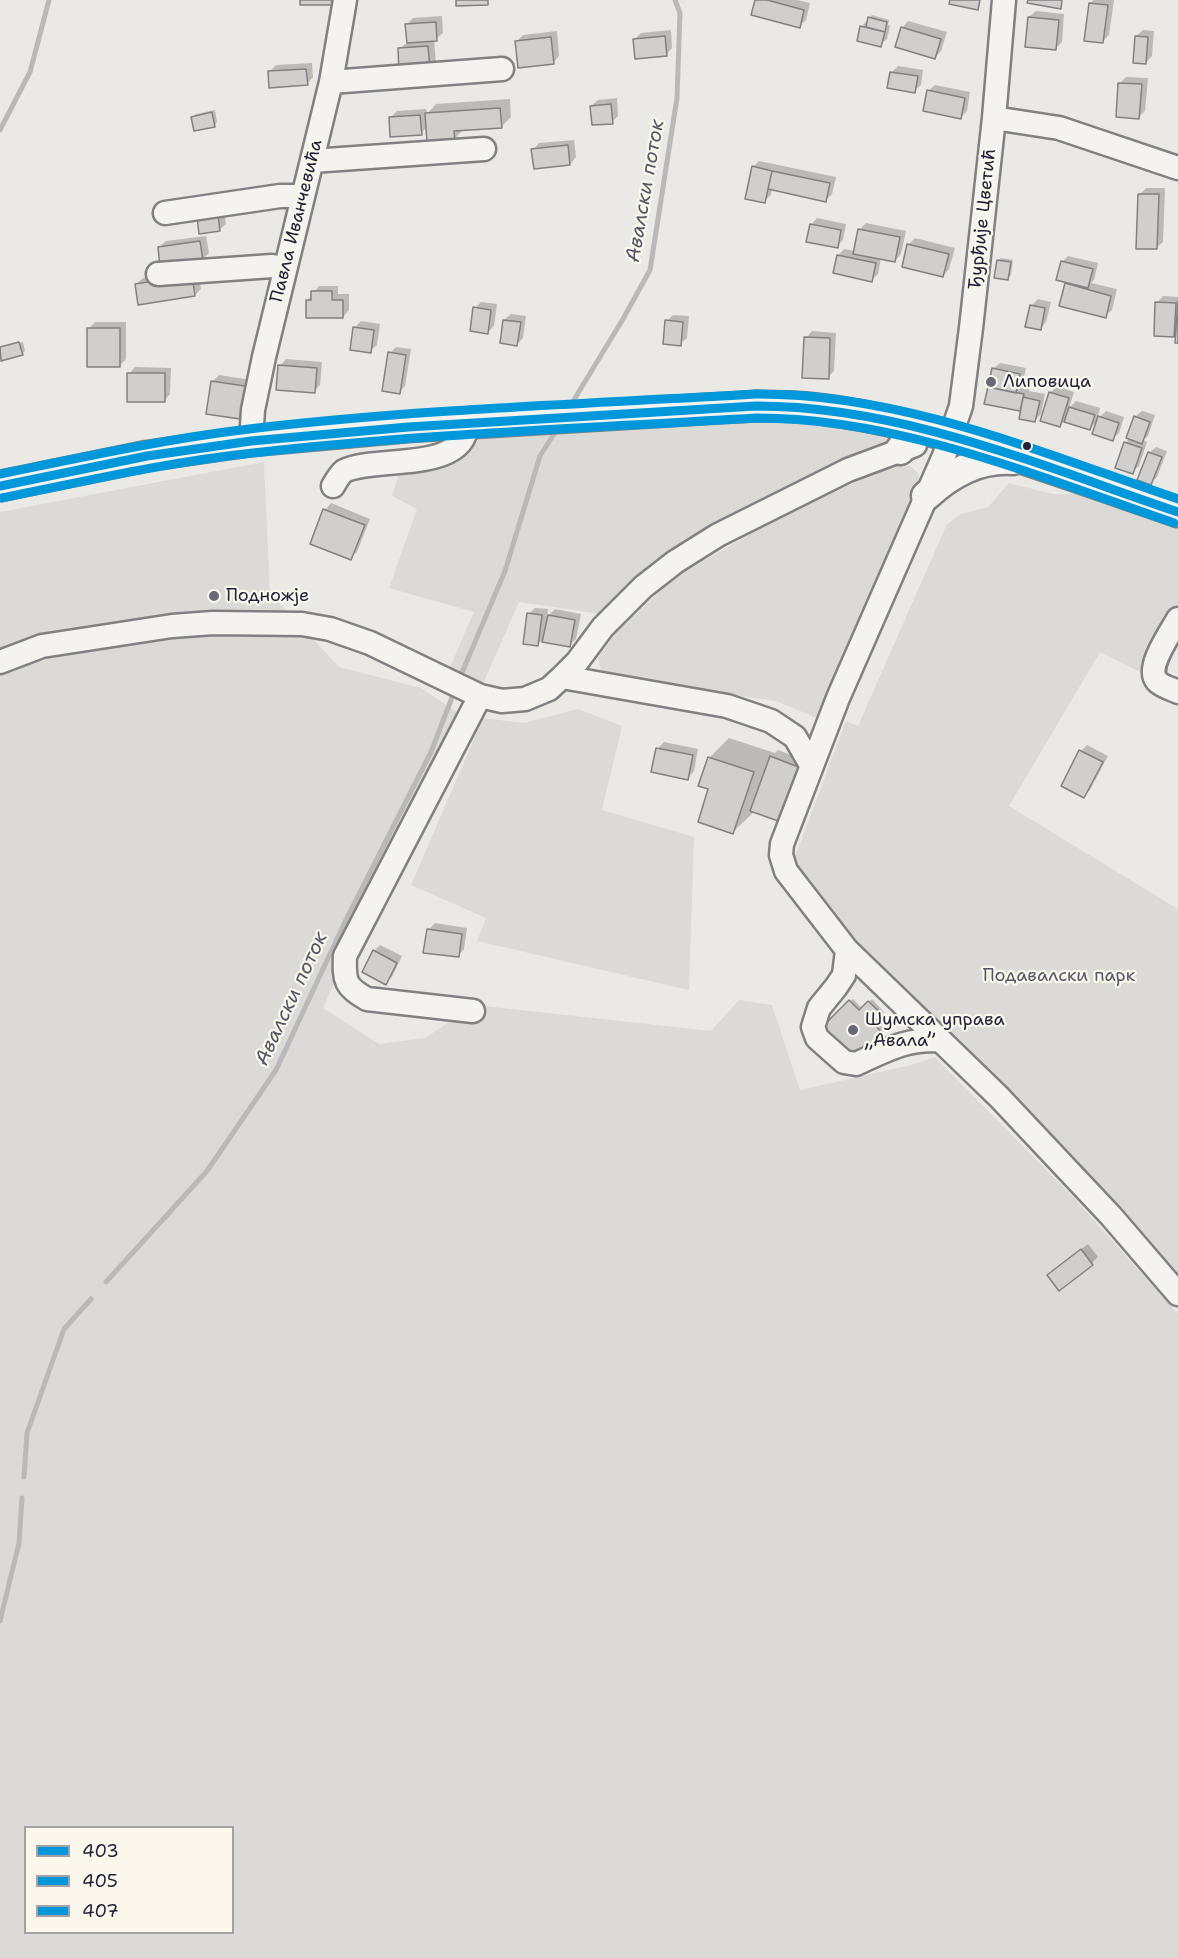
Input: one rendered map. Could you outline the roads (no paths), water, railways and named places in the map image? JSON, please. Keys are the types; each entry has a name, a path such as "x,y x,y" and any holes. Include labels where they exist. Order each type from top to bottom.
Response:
{"main road":[{"path":"0,486 147,456 251,441 408,427 756,406 811,408 899,442 951,436 1178,512"},
{"path":"928,493 941,482 972,465 1006,459 1024,460"}],"street":[{"name":"Павла Иванчевића","path":"251,441 253,410 284,269 331,82 345,0"},
{"name":"Ђурђије Цветић","path":"1004,0 994,118 961,406 928,493 811,765 782,844 782,861 786,871 847,950 999,1097 1111,1216 1178,1294"},
{"path":"331,82 502,69"},
{"path":"994,118 1059,128 1178,168"},
{"path":"312,161 484,149"},
{"path":"165,213 280,196 302,196"},
{"path":"158,274 272,266 284,269"},
{"path":"333,486 342,472 357,467 440,455 456,447 466,433 466,424"},
{"path":"0,662 42,646 172,626 213,623 302,624 330,629 370,643 480,696 502,701 525,699 549,689 577,662 603,627 643,587 675,562 718,535 899,442 906,455 921,463 928,476 928,493"},
{"path":"1178,619 1154,663 1153,673 1157,682 1178,692"},
{"path":"562,677 728,706 771,721 795,737 811,765"},
{"path":"473,1011 367,999 353,991 346,981 344,970 345,956 480,696"},
{"path":"847,950 844,975 816,1015 813,1027 817,1038 844,1062 851,1065 905,1042 940,1040"}],"waterway":[{"path":"0,130 30,72 49,0"},
{"name":"Авалски поток","path":"572,403 650,270 677,98 680,13 675,0"},
{"name":"Авалски поток","path":"461,675 505,571 540,456 554,434"},
{"name":"Авалски поток","path":"106,1282 207,1171 276,1070 344,924 431,752 453,695"},
{"name":"Авалски поток","path":"24,1477 27,1433 64,1329 91,1299"},
{"name":"Авалски поток","path":"0,1621 19,1543 22,1498"}],"place":[{"name":"Липовица","path":"991,382"},
{"name":"Подножје","path":"214,596"},
{"name":"Шумска управа „Авала”","path":"853,1030"}],"park label":[{"name":"Подавалски парк","path":"1059,976"}]}
